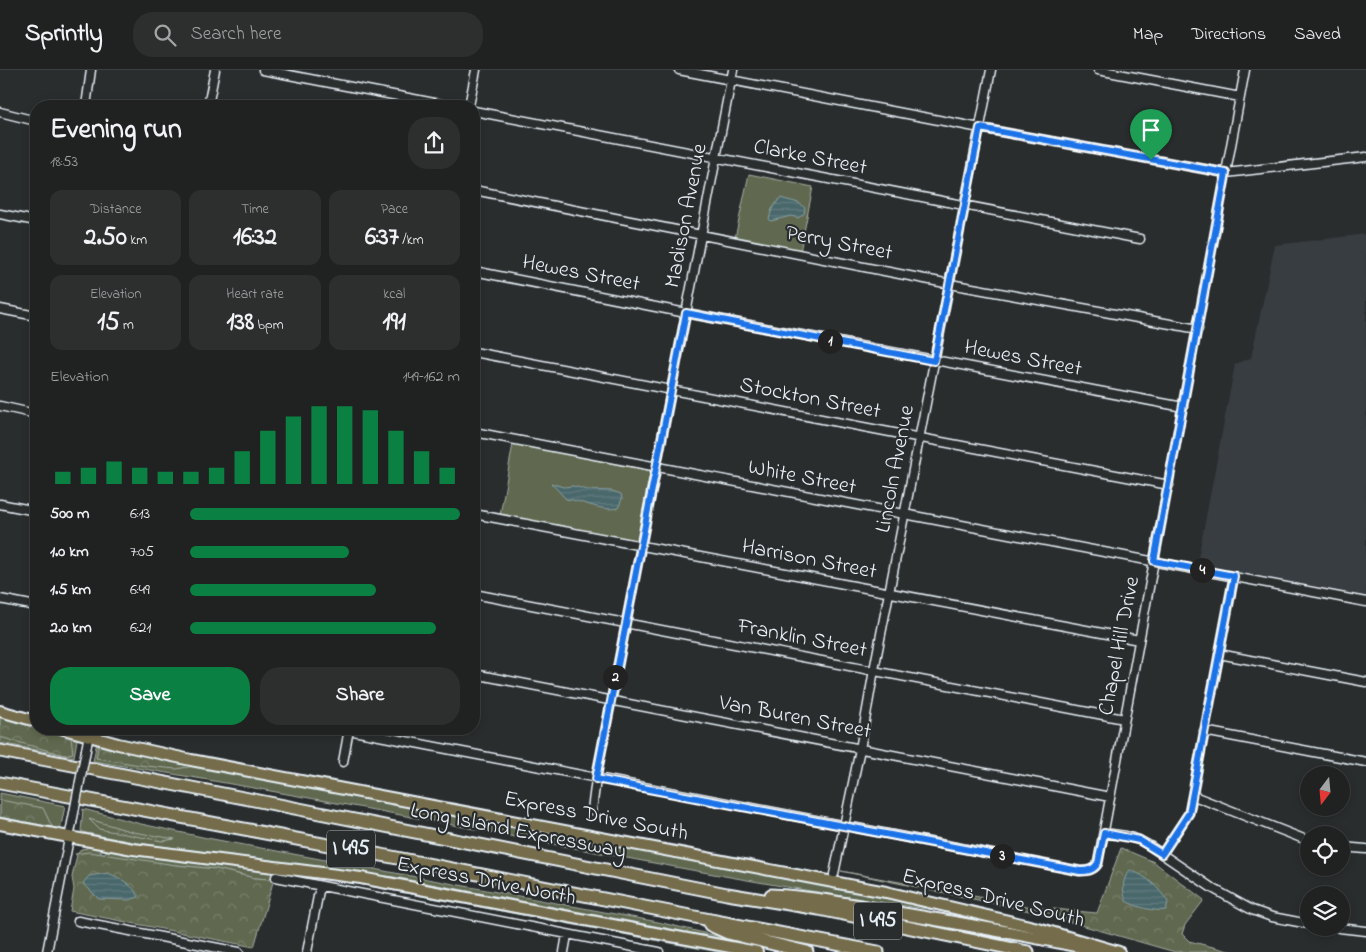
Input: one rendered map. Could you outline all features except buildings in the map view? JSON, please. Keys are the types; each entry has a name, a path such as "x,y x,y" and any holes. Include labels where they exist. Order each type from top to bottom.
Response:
{"highway":[{"name":"Long Island Expressway","path":"0,751 726,894 820,909 1028,952"},
{"name":"I 495","path":"0,783 878,952"},
{"path":"726,894 800,896 1024,935 1104,952"},
{"path":"695,918 728,933 807,952"}],"main road":[{"path":"0,711 30,719"},
{"name":"Express Drive South","path":"100,735 191,760 886,892 1034,927 1119,952"},
{"name":"Express Drive North","path":"0,824 167,854 294,868 378,880 756,952"}],"street":[{"path":"87,100 91,70"},
{"path":"209,100 215,70"},
{"path":"262,70 419,100"},
{"path":"470,100 476,70"},
{"path":"679,70 1226,173 1366,157"},
{"name":"Madison Avenue","path":"592,810 625,622 733,70"},
{"name":"Lincoln Avenue","path":"834,874 860,749 991,70"},
{"path":"1098,70 1240,97"},
{"name":"Chapel Hill Drive","path":"844,826 1080,871 1090,871 1096,868 1245,70"},
{"path":"0,112 30,120"},
{"name":"Clarke Street","path":"480,112 1140,239"},
{"name":"Perry Street","path":"480,191 950,284 1198,329"},
{"path":"0,214 30,220"},
{"name":"Hewes Street","path":"480,272 934,361 1183,407"},
{"path":"0,309 30,315"},
{"name":"Stockton Street","path":"480,353 919,439 1169,485"},
{"path":"0,406 30,413"},
{"name":"White Street","path":"480,433 1366,602"},
{"path":"0,504 30,509"},
{"name":"Harrison Street","path":"480,515 1139,640"},
{"path":"1162,854 1189,813 1194,796 1204,731 1234,576"},
{"name":"Franklin Street","path":"480,595 1124,719"},
{"path":"0,599 30,605"},
{"path":"1219,654 1366,682"},
{"name":"Van Buren Street","path":"480,675 1110,797"},
{"path":"1204,731 1366,762"},
{"path":"47,952 88,735"},
{"path":"343,762 346,735"},
{"path":"377,735 844,826"},
{"path":"1194,796 1300,837"},
{"path":"1104,833 1139,840 1212,888 1252,910 1272,917 1300,922"},
{"path":"1350,847 1366,849"},
{"path":"276,877 660,952"},
{"path":"307,952 320,886"},
{"path":"78,921 239,952"},
{"path":"1350,929 1366,930"},
{"path":"564,952 567,935"}],"shaded area":[{"path":"1366,234 1366,596 1197,564 1235,364 1251,358 1275,245"}],"green space":[{"path":"749,174 813,187 800,252 735,238"},
{"path":"513,444 651,471 637,542 500,515"},
{"path":"0,714 30,722 30,735 75,735 77,740 74,757 0,743"},
{"path":"0,717 30,726 30,735 61,735 71,738 73,753 64,755 0,737"},
{"path":"97,742 878,893 948,912 739,879 313,799 93,761"},
{"path":"99,743 200,765 176,769 96,758"},
{"path":"0,793 65,806 60,828 0,817"},
{"path":"0,800 43,808 52,827 0,817"},
{"path":"83,809 207,838 658,922 746,943 394,877 138,843 86,833 81,831"},
{"path":"89,819 133,832 175,839 162,841 99,829"},
{"path":"87,846 100,849 100,852 105,853 107,850 178,861 276,872 269,879 255,878 216,869 77,855 81,849 87,848"},
{"path":"1121,848 1154,862 1204,900 1185,925 1182,934 1189,941 1233,952 1175,952 1039,913 841,871 1032,907 1097,913"},
{"path":"89,852 216,869 255,878 269,879 276,872 254,947 70,911 74,889 72,877 77,855 75,854"},
{"path":"347,882 376,885 728,952 718,952"}],"water":[{"path":"780,198 799,203 805,208 804,214 798,218 791,216 771,221 769,219 772,209"},
{"path":"551,483 563,487 573,486 588,490 612,491 621,494 622,499 618,508 605,509 566,499"},
{"path":"1130,870 1142,875 1156,887 1168,902 1166,910 1146,909 1126,901 1124,884 1125,877"},
{"path":"108,873 126,882 139,897 129,900 99,899 83,883 89,876"}],"route":[{"path":"980,128 1151,160 1226,173 1154,561 1234,576 1204,731 1194,796 1189,813 1162,854 1139,840 1104,833 1096,868 1090,871 1080,871 596,779 686,313 934,361 980,128"}]}
